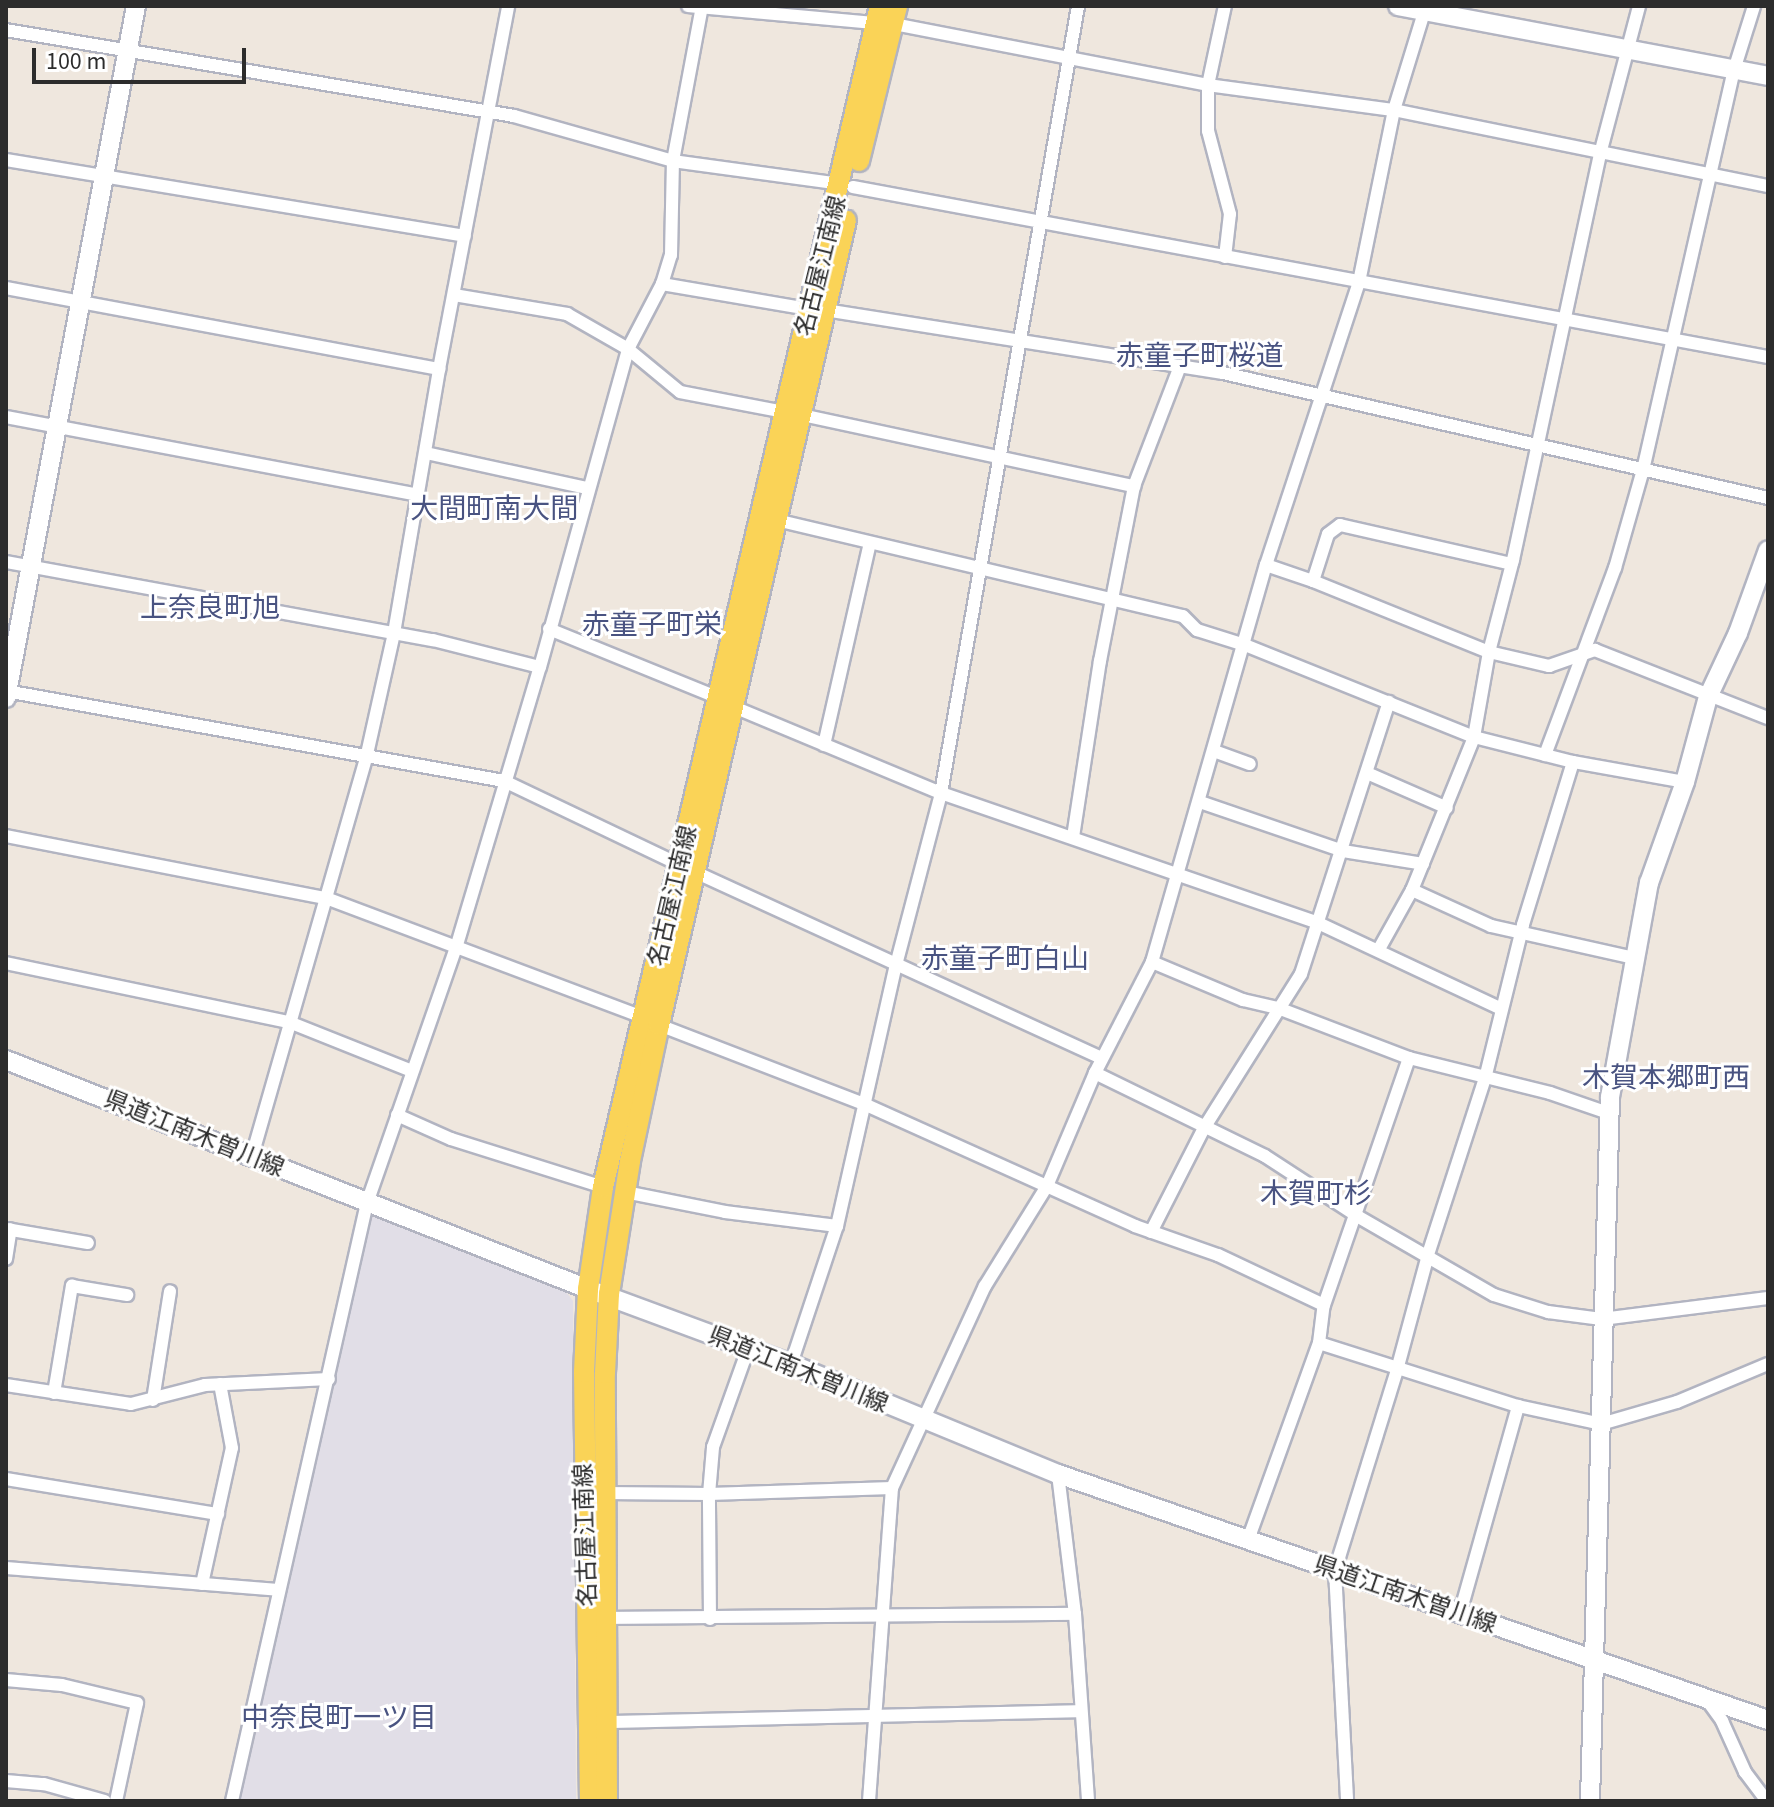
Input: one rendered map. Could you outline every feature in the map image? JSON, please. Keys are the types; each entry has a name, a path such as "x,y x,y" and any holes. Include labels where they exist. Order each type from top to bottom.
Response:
{"main road":[{"name":"名古屋江南線","path":"590,1801 584,1488 588,1289 603,1187 652,1022 887,15"},
{"name":"名古屋江南線","path":"607,1801 605,1493 609,1294 652,1022"}],"street":[{"path":"136,6 6,694 367,754 504,781 687,869 1102,1058"},
{"path":"252,1156 367,754 394,633 439,369 508,6"},
{"path":"791,1364 837,1226 896,965 941,793 1078,6"},
{"path":"1225,6 1208,85 1208,131 1230,214 1225,257"},
{"path":"1398,6 1425,8 1629,52 1768,76"},
{"path":"1379,949 1412,890 1474,737 1489,652 1512,564 1600,154 1639,6"},
{"path":"1545,755 1586,651 1643,470 1734,70 1754,6"},
{"path":"232,1801 367,1203 456,948 540,667 586,488 628,349 662,284 671,255 673,161 697,7 887,15 1068,58 1208,85 1394,110 1768,186"},
{"path":"869,1801 892,1488 985,1286 1047,1186 1102,1058 1152,962 1266,565 1359,282 1394,110 1425,8"},
{"path":"6,30 489,112 673,161 1041,219 1225,257 1768,357"},
{"path":"6,160 465,236"},
{"path":"662,284 1180,366 1434,419 1535,447 1768,498"},
{"path":"6,288 439,369"},
{"path":"454,295 567,314 628,349 680,392 1001,456 1134,486"},
{"path":"1073,837 1134,486 1180,366"},
{"path":"6,417 419,495"},
{"path":"426,453 586,488"},
{"path":"769,519 1183,616 1197,630 1245,645 1474,737 1573,762 1685,782"},
{"path":"1313,581 1328,534 1340,525 1512,564"},
{"path":"824,745 870,543"},
{"path":"1590,1801 1597,1660 1602,1319 1610,1097 1649,883 1685,782 1708,697 1738,633 1768,550"},
{"path":"6,562 394,633 540,667"},
{"path":"1266,565 1489,652 1549,666 1595,650 1708,697 1768,718"},
{"path":"549,629 941,793 1320,924 1502,1009"},
{"path":"1151,1232 1204,1128 1301,974 1320,924 1389,702"},
{"path":"1214,751 1250,764"},
{"path":"1347,1801 1335,1570 1397,1370 1428,1255 1485,1078 1521,933 1573,762"},
{"path":"1367,773 1447,808"},
{"path":"1200,802 1343,851 1423,864"},
{"path":"6,836 326,898 864,1104 1151,1232 1218,1255 1324,1305"},
{"path":"1412,890 1491,926 1634,958"},
{"path":"1152,962 1243,1000 1278,1008 1409,1058 1550,1093 1611,1114"},
{"path":"6,963 289,1022 412,1071"},
{"path":"1248,1540 1319,1343 1324,1305 1409,1058"},
{"name":"県道江南木曽川線","path":"6,1060 588,1289 609,1294 791,1364 923,1421 1058,1474 1768,1720"},
{"path":"1095,1073 1265,1156 1357,1216 1494,1295 1548,1312 1602,1319 1768,1298"},
{"path":"397,1115 451,1139 603,1187"},
{"path":"625,1192 725,1212 837,1226"},
{"path":"6,1259 8,1229 88,1243"},
{"path":"54,1393 72,1286 127,1295"},
{"path":"153,1400 170,1291"},
{"path":"1319,1343 1518,1406 1601,1424 1677,1402 1768,1364"},
{"path":"710,1619 709,1494 713,1447 748,1349"},
{"path":"6,1385 131,1404 220,1384 329,1379"},
{"path":"202,1584 232,1448 220,1384"},
{"path":"1460,1613 1518,1406"},
{"path":"1058,1474 1075,1614 1088,1801"},
{"path":"6,1479 218,1514"},
{"path":"605,1493 709,1494 892,1488"},
{"path":"6,1568 278,1590"},
{"path":"606,1618 1075,1614"},
{"path":"6,1680 62,1685 137,1703 116,1801"},
{"path":"1707,1700 1722,1721 1745,1772 1767,1801"},
{"path":"607,1722 1081,1711"},
{"path":"6,1781 44,1784 105,1801"}],"shaded area":[{"path":"376,1214 564,1289 573,1301 576,1801 237,1801 367,1219"}],"district":[{"name":"赤童子町桜道","path":"1200,356"},
{"name":"大間町南大間","path":"494,509"},
{"name":"上奈良町旭","path":"210,608"},
{"name":"赤童子町栄","path":"652,625"},
{"name":"赤童子町白山","path":"1005,959"},
{"name":"木賀本郷町西","path":"1666,1078"},
{"name":"木賀町杉","path":"1316,1194"},
{"name":"中奈良町一ツ目","path":"339,1718"}]}
